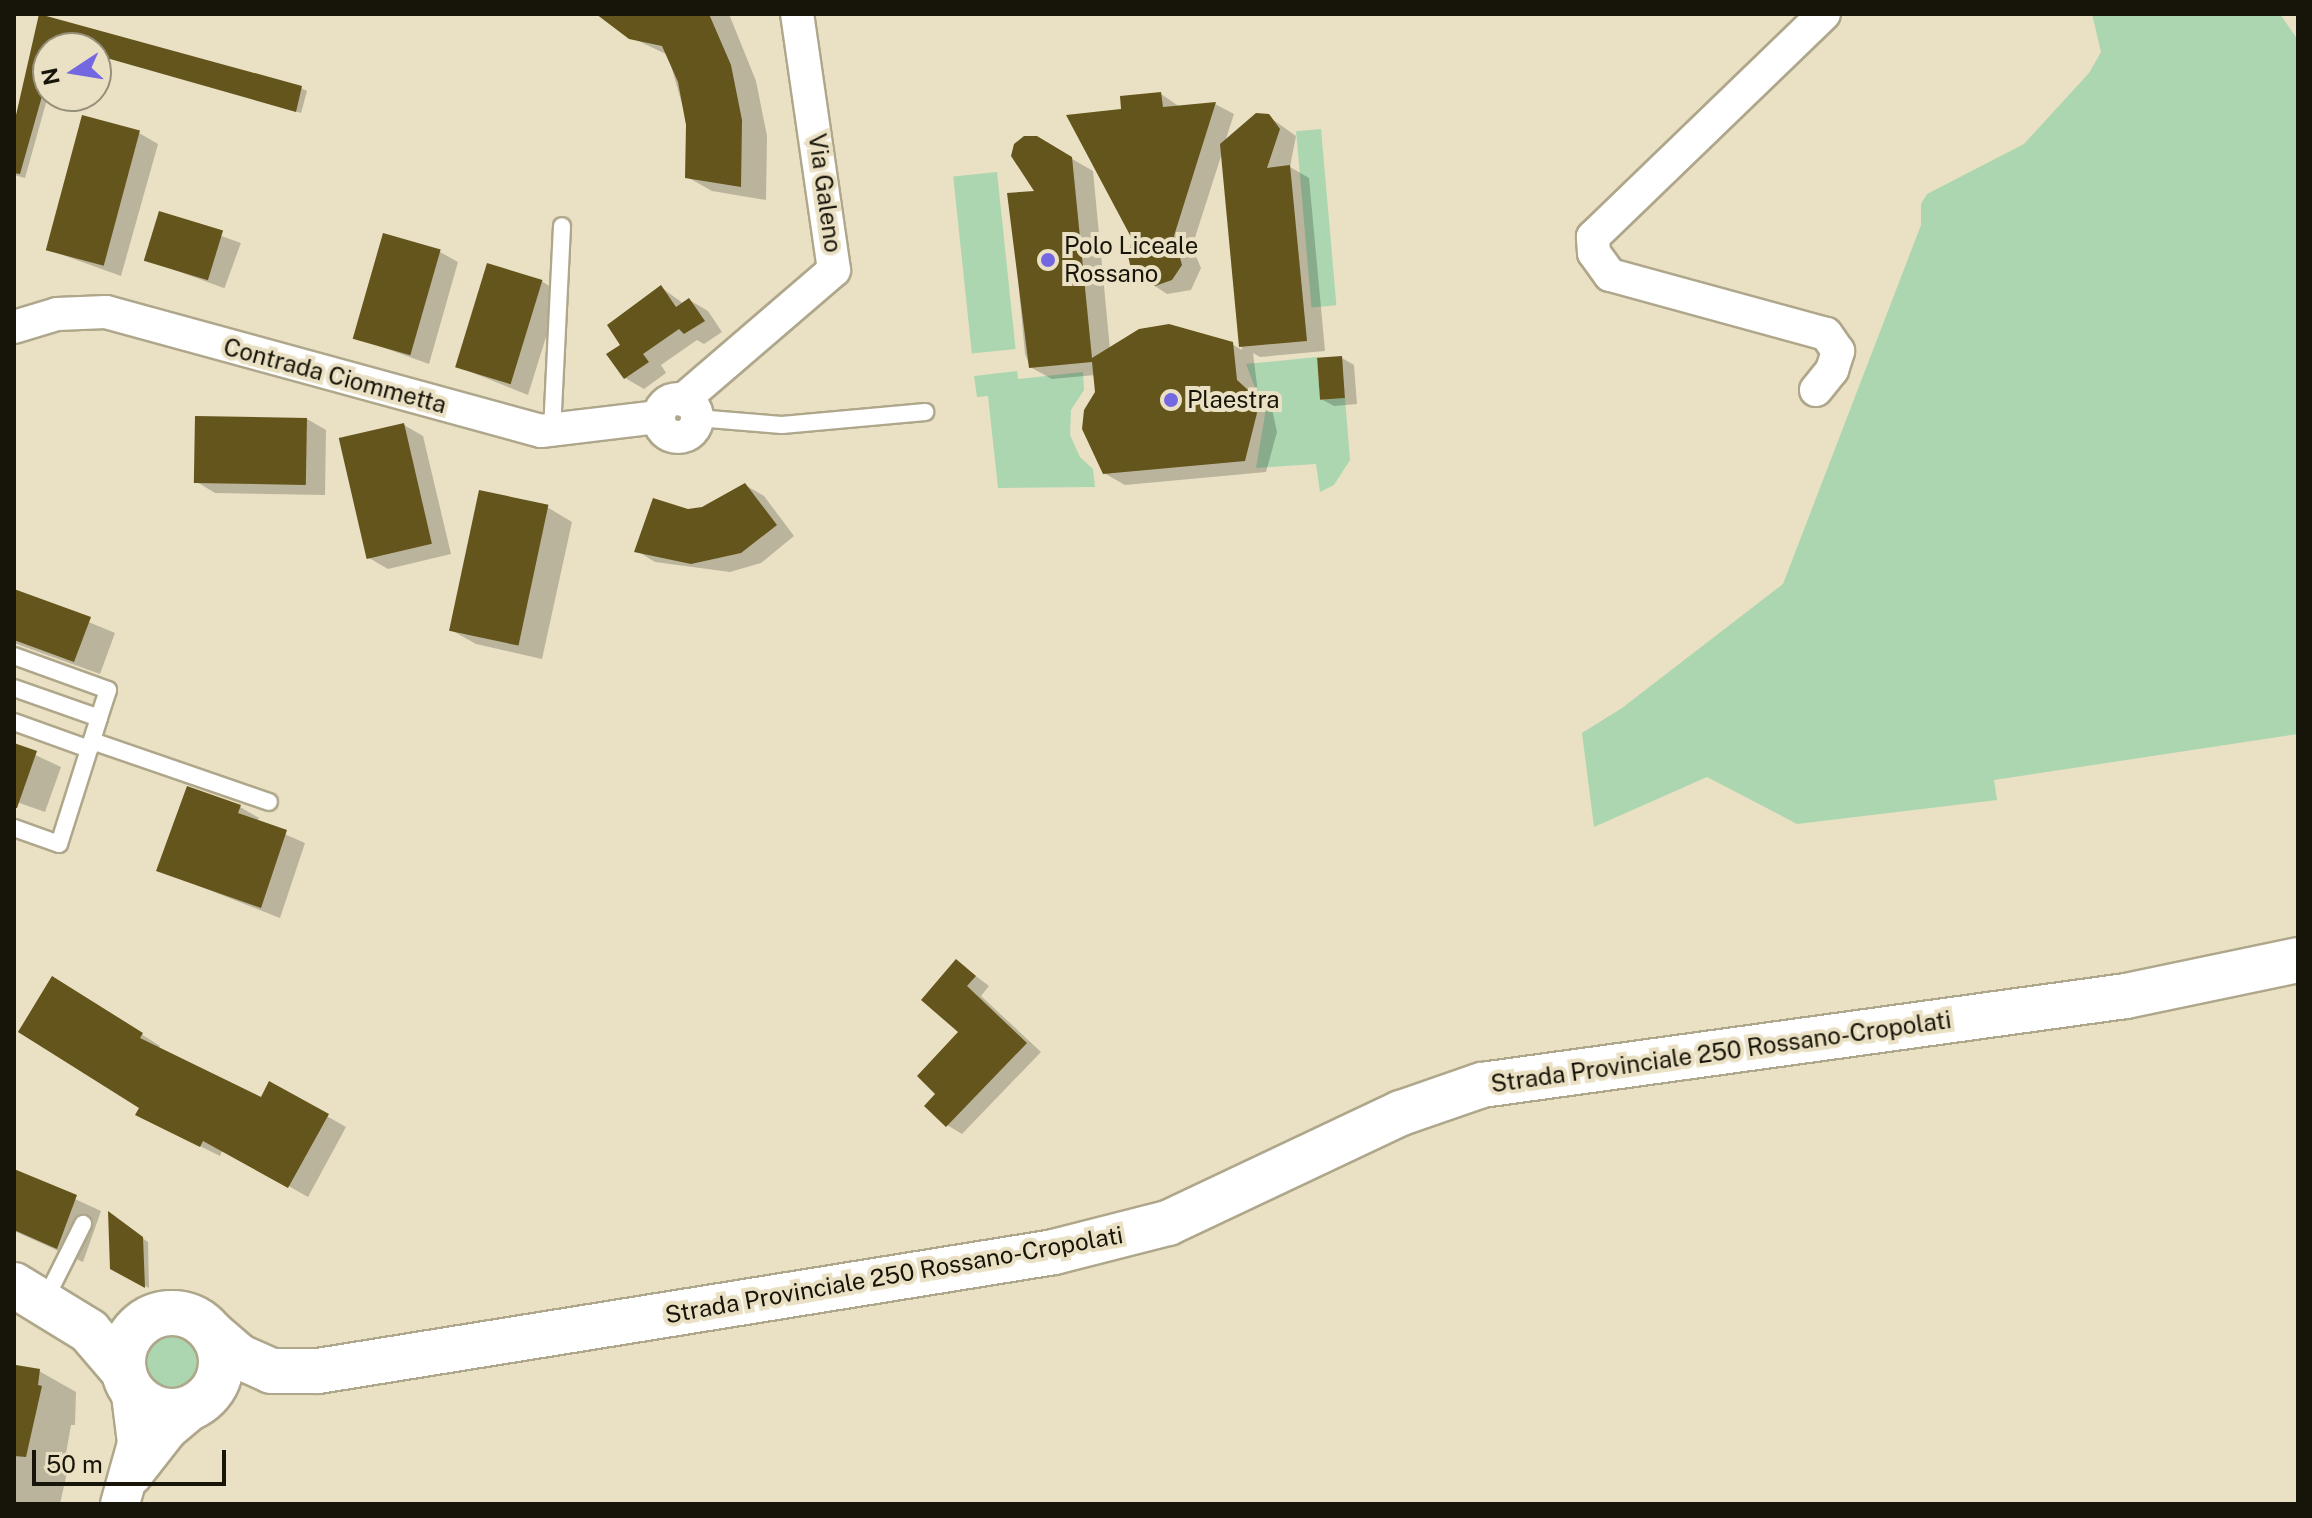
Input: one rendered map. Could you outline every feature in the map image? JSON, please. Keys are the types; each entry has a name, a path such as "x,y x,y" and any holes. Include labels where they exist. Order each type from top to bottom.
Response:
{"main road":[{"name":"Strada Provinciale 250 Rossano-Cropolati","path":"199,1404 318,1371 1116,1239 1214,1203 1401,1113 1482,1085 2126,996 2298,960"},
{"path":"30,1292 105,1317 184,1314 212,1333 221,1364 218,1380 199,1404 168,1411 153,1408 89,1331 30,1292"},
{"path":"127,1380 128,1340 152,1317"},
{"name":"Strada Provinciale 250 Rossano-Cropolati","path":"212,1333 238,1356 271,1371 318,1371"}],"street":[{"name":"Via Galeno","path":"680,412 834,270 797,14"},
{"path":"1816,390 1832,370 1838,351 1826,334 1610,275 1594,253 1593,237 1824,14"},
{"name":"Contrada Ciommetta","path":"14,327 57,314 106,312 329,375 552,431 680,412"},
{"path":"124,1493 138,1423 127,1380"},
{"path":"124,1493 159,1439 199,1404"}],"lane":[{"path":"552,431 562,226"},
{"path":"680,412 782,425 925,412"},
{"path":"14,656 108,690 59,844 14,828"},
{"path":"14,688 99,718"},
{"path":"14,722 269,802"},
{"path":"30,1292 83,1224"}],"green space":[{"path":"2092,14 2280,14 2298,40 2298,734 1994,780 1997,800 1797,824 1707,777 1594,827 1582,733 1622,708 1783,584 1921,225 1921,204 1927,194 2024,144 2089,73 2101,52"},
{"path":"1321,129 1336,305 1312,308 1296,131"},
{"path":"997,172 1016,349 972,354 953,177"},
{"path":"1317,357 1320,400 1345,398 1350,460 1334,485 1320,492 1316,464 1256,468 1265,414 1246,364"},
{"path":"1017,371 1018,379 1083,372 1084,390 1071,410 1070,435 1080,457 1093,469 1095,487 998,488 988,396 977,397 974,376"},
{"path":"172,1329 195,1339 205,1362 195,1385 172,1395 149,1385 139,1362 149,1339"}],"building":[{"path":"39,14 105,32 35,32"},
{"path":"596,14 709,14 731,65 742,120 741,187 685,178 686,125 678,82 662,46 629,39"},
{"path":"112,34 302,86 296,112 112,60"},
{"path":"32,45 32,112 38,112 20,174 14,173 14,124"},
{"path":"1161,92 1163,107 1216,102 1174,236 1182,265 1172,280 1155,286 1132,273 1128,256 1132,239 1066,115 1121,109 1120,96"},
{"path":"1256,113 1269,114 1280,129 1267,168 1290,165 1307,341 1239,347 1220,144"},
{"path":"82,115 140,131 104,266 46,250"},
{"path":"1024,136 1037,136 1072,157 1092,358 1139,329 1169,324 1233,342 1237,380 1248,390 1257,413 1245,461 1103,474 1082,429 1084,410 1095,392 1092,362 1029,368 1007,193 1034,191 1011,156 1014,144"},
{"path":"159,211 223,231 208,280 144,261"},
{"path":"383,233 441,250 410,355 353,339"},
{"path":"487,263 542,280 511,384 455,367"},
{"path":"661,285 676,307 689,298 705,321 684,334 679,329 643,354 649,362 624,379 606,354 620,345 607,325"},
{"path":"1342,356 1345,398 1320,400 1317,358"},
{"path":"195,416 307,418 306,485 194,483"},
{"path":"404,423 432,544 367,559 339,438"},
{"path":"745,483 777,525 741,553 691,564 634,552 653,498 688,509 702,507"},
{"path":"479,490 548,505 519,646 449,631"},
{"path":"14,589 91,617 74,662 14,640"},
{"path":"14,743 37,751 17,808 14,808"},
{"path":"187,786 241,805 238,813 287,830 261,908 156,871"},
{"path":"956,959 976,976 967,986 1027,1043 946,1127 924,1106 935,1094 917,1076 958,1032 921,1000"},
{"path":"52,976 143,1033 140,1038 261,1097 269,1081 329,1114 288,1188 203,1141 200,1147 135,1115 139,1108 18,1032"},
{"path":"14,1169 77,1195 57,1249 14,1230"},
{"path":"108,1211 143,1237 145,1288 110,1269"},
{"path":"16,1365 40,1369 38,1385 42,1386 26,1457 14,1456"}],"place":[{"name":"Polo Liceale Rossano","path":"1048,260"},
{"name":"Plaestra","path":"1171,400"}]}
